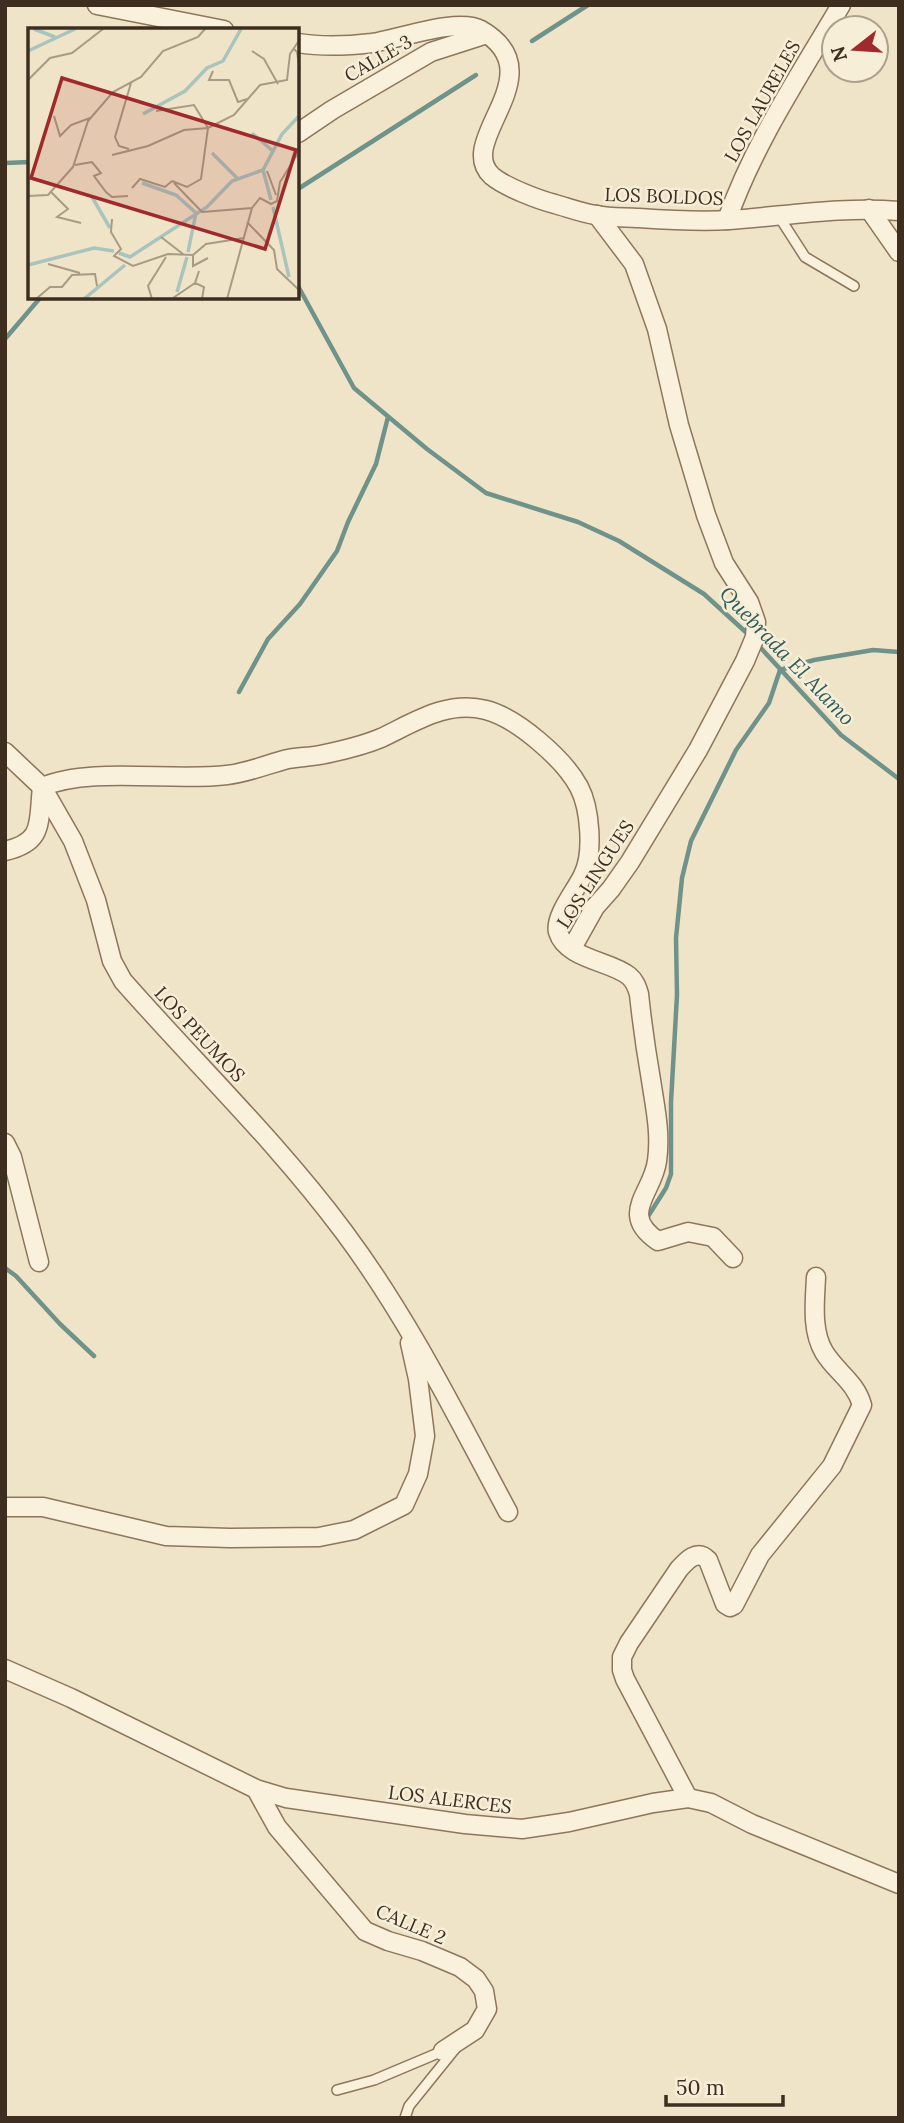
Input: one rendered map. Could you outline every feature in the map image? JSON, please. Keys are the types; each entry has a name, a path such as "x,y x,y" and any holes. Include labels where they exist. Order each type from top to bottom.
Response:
{"street":[{"path":"97,5 214,28"},
{"name":"LOS LAURELES","path":"727,220 740,185 768,128 841,5"},
{"path":"299,43 338,46 373,43 454,26 473,26 487,34"},
{"name":"LOS BOLDOS","path":"487,34 508,59 510,68 509,83 486,139 484,163 492,176 534,198 597,215 668,220 727,220 869,209 899,211"},
{"name":"CALLE 3","path":"299,132 430,52 487,34"},
{"path":"869,209 899,252"},
{"name":"LOS LINGUES","path":"42,787 72,779 228,775 290,759 355,747 438,712 461,708 487,710 538,740 563,764 579,787 587,808 590,841 585,872 558,925 558,933 572,948 594,907 630,862 698,750 745,661 755,637 756,622 750,602 724,563 706,515 679,425 657,329 634,264 597,215"},
{"name":"LOS PEUMOS","path":"5,752 42,787 73,841 96,900 113,961 123,981 278,1149 345,1233 405,1322 508,1512"},
{"path":"5,851 26,845 33,838 37,828 42,787"},
{"path":"572,948 590,959 627,974 635,982 639,994 659,1131 657,1163 639,1206 639,1220 646,1233 658,1241 688,1232 713,1237 733,1258"},
{"path":"5,1143 12,1157 39,1262"},
{"path":"688,1798 625,1679 622,1657 689,1558 698,1555 708,1560 725,1604 730,1607 734,1605 760,1555 832,1466 862,1405 858,1392 824,1352 818,1336 814,1315 816,1277"},
{"path":"5,1507 43,1507 166,1536 319,1537 354,1530 404,1505 418,1474 425,1436 418,1379 405,1322"},
{"name":"LOS ALERCES","path":"5,1670 71,1698 256,1789 286,1798 465,1824 522,1829 688,1798 711,1803 752,1824 899,1884"},
{"name":"CALLE 2","path":"256,1789 277,1827 365,1931 460,1967 476,1979 484,1991 487,2009 475,2030 450,2046"}],"lane":[{"path":"778,215 805,257 854,286"},
{"path":"337,2090 374,2080 450,2046 455,2050 408,2106 405,2118"}],"waterway":[{"path":"532,41 588,5"},
{"path":"299,188 476,75"},
{"name":"Quebrada El Alamo","path":"5,163 28,162"},
{"name":"Quebrada El Alamo","path":"299,288 354,388 427,449 486,493 578,522 619,541 704,594 750,636"},
{"path":"5,339 39,299"},
{"path":"239,692 268,639 300,604 337,551 376,464 388,417"},
{"name":"Quebrada El Alamo","path":"758,645 841,735 899,779"},
{"path":"647,1218 666,1188 671,1174 671,1102 677,995 676,938 682,878 691,841 736,750 769,703 780,670 814,660 873,650 899,652"},
{"path":"5,1268 94,1356"}]}
